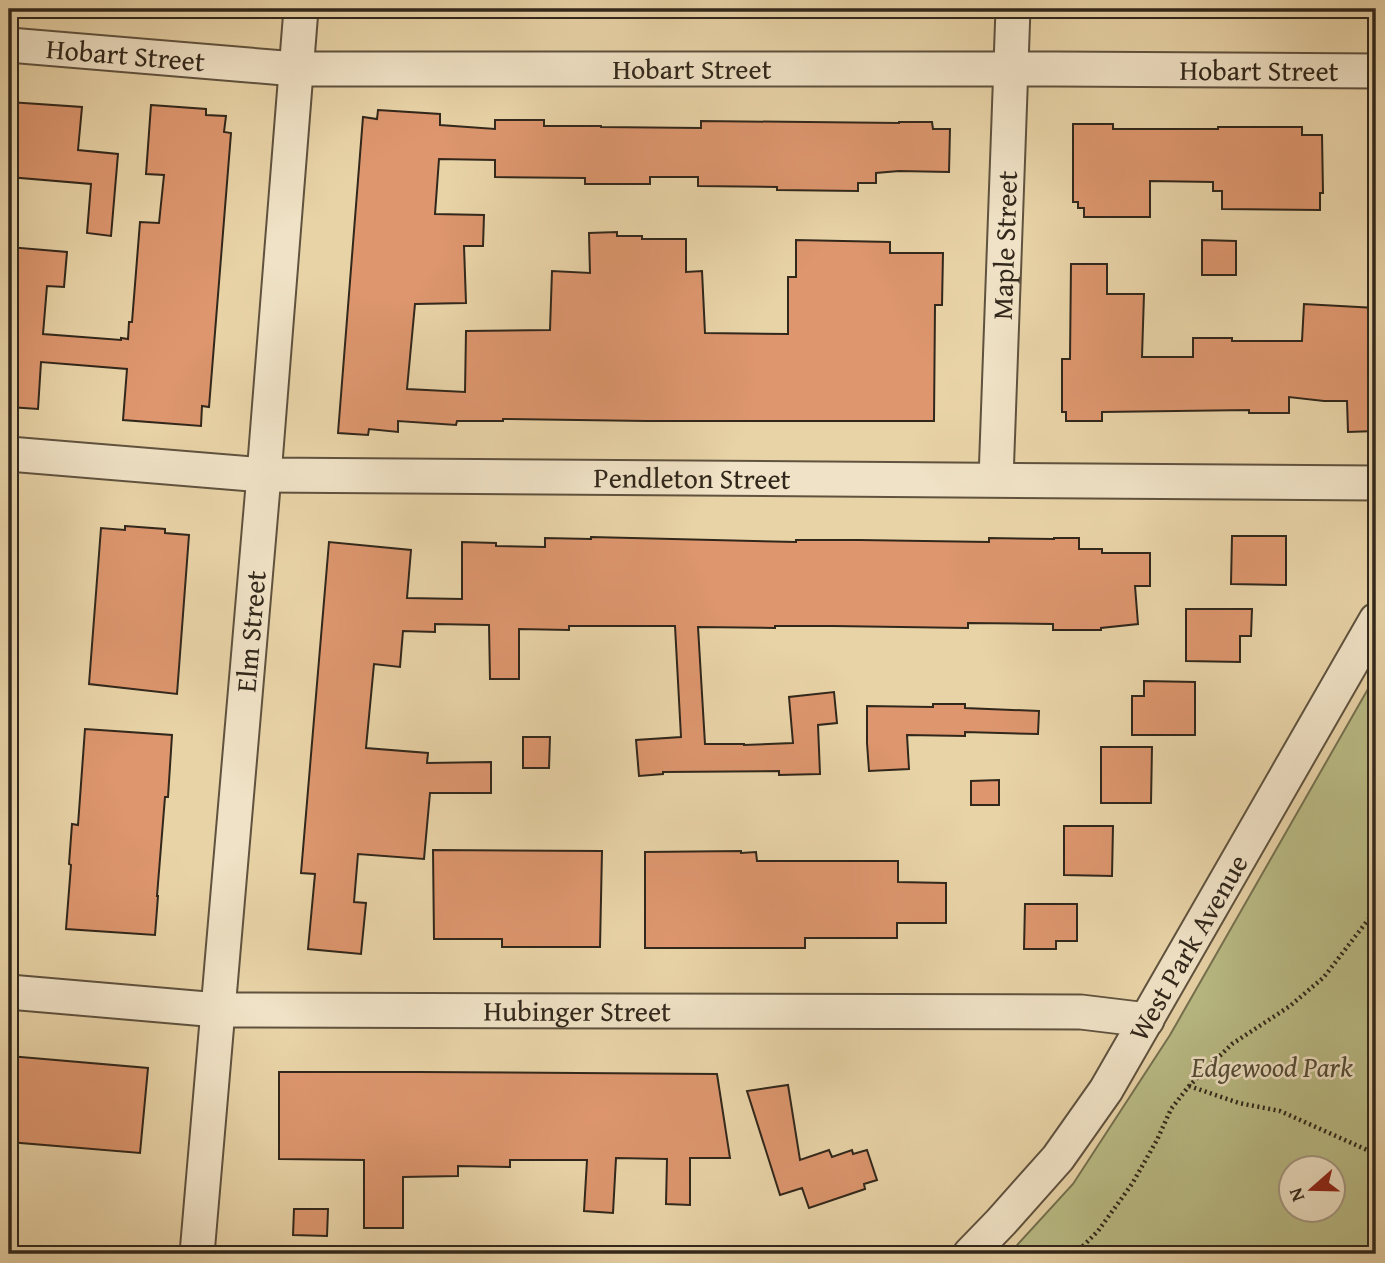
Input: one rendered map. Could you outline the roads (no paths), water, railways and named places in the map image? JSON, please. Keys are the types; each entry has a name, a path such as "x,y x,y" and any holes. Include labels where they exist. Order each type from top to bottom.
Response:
{"street":[{"name":"Elm Street","path":"197,1254 301,9"},
{"name":"Maple Street","path":"996,479 1013,9"},
{"name":"Hobart Street","path":"9,46 296,69 1376,71"},
{"name":"Pendleton Street","path":"9,454 264,475 1376,483"},
{"name":"West Park Avenue","path":"970,1254 1058,1158 1106,1090 1376,620"},
{"name":"Hubinger Street","path":"9,992 218,1010 1092,1012 1147,1020"}],"park label":[{"name":"Edgewood Park","path":"1272,1067"}]}
